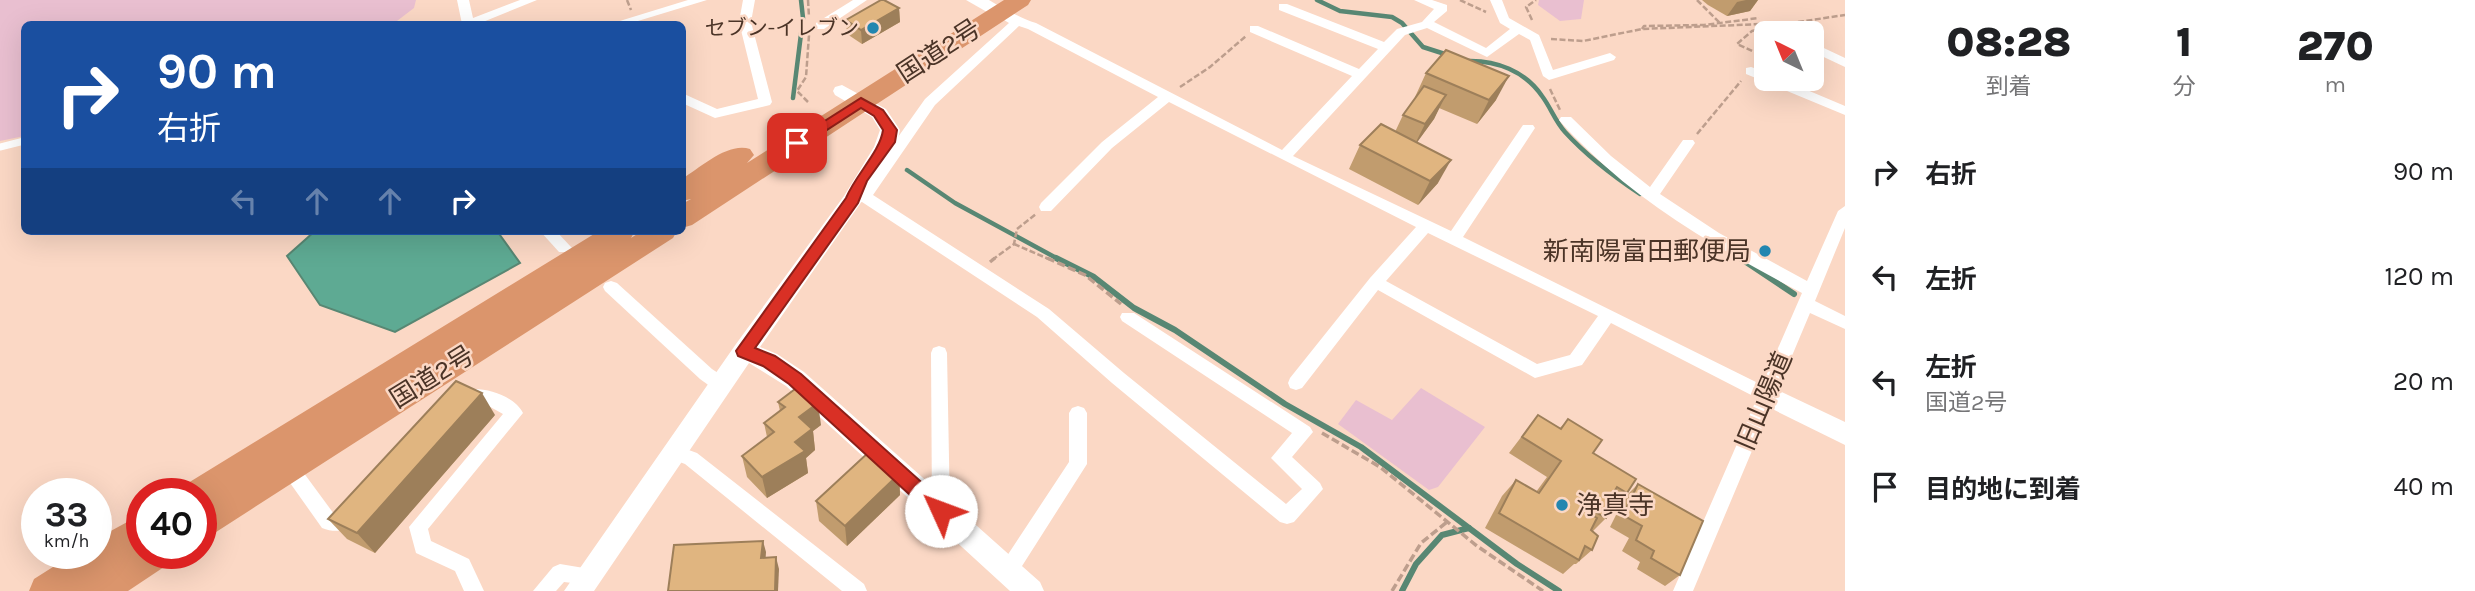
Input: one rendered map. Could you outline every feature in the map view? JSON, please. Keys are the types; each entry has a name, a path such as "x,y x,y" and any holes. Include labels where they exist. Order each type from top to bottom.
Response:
{"highway":[{"name":"国道2号","path":"686,190 851,97 997,6"},
{"name":"国道2号","path":"686,215 851,97"},
{"name":"国道2号","path":"217,483 615,235"},
{"name":"国道2号","path":"217,513 657,235"},
{"path":"47,591 126,540"},
{"path":"97,591 130,569"}],"street":[{"path":"463,0 467,21"},
{"path":"476,21 531,0"},
{"path":"625,21 701,0"},
{"path":"686,99 715,114 765,103 745,22 749,0"},
{"path":"820,26 861,0"},
{"path":"1420,0 1443,8 1428,20 1428,24"},
{"path":"1496,0 1502,16 1517,29 1540,36 1549,76 1610,57"},
{"path":"543,591 560,573 584,584 744,351 930,102 997,6 1283,157 1608,314 1845,434"},
{"path":"1283,7 1387,48"},
{"path":"662,9 665,21"},
{"path":"1283,157 1387,48 1407,31 1428,24 1487,53 1517,29"},
{"path":"1254,29 1361,75"},
{"path":"1824,52 1845,63"},
{"path":"1798,91 1845,111"},
{"path":"851,97 878,113 890,130 888,142 860,180 859,197"},
{"path":"1046,207 1107,145 1167,97"},
{"path":"1566,120 1619,171 1652,195 1770,269 1845,323"},
{"path":"1454,239 1528,128"},
{"path":"1652,195 1688,143"},
{"path":"859,197 982,271 1043,313 1287,516 1314,489 1280,458 1304,432 1128,317"},
{"name":"旧山陽道","path":"1683,591 1845,211"},
{"path":"1296,383 1376,282 1427,225"},
{"path":"551,235 565,248"},
{"path":"1376,282 1535,372 1576,360 1608,314"},
{"path":"611,287 706,374 721,384"},
{"path":"744,351 769,361 795,379 1030,591"},
{"path":"939,353 941,511"},
{"path":"452,409 461,400 474,395 492,398 514,412 418,527 423,547 462,565 474,591"},
{"path":"1008,571 1078,464 1078,413"},
{"path":"676,453 691,458 857,591"},
{"path":"289,467 329,522 340,523 359,504"}],"lane":[{"path":"0,147 21,142"}],"path":[{"path":"1460,0 1470,7 1502,16"},
{"path":"1534,23 1526,7 1536,0"},
{"path":"1697,0 1720,23"},
{"path":"1803,21 1845,15"},
{"path":"1642,29 1644,26 1704,25 1759,18"},
{"path":"1540,36 1583,41 1642,29 1754,23"},
{"path":"808,102 797,91 806,76 809,33 820,26"},
{"path":"1167,97 1210,67 1254,29"},
{"path":"1540,36 1550,39"},
{"path":"1549,76 1550,93 1566,120"},
{"path":"982,271 1014,244 1017,229 1046,207"},
{"path":"1392,591 1410,556 1430,532 1447,522"}],"shaded area":[{"path":"0,0 416,0 414,8 397,21 21,21 21,137 0,141"},
{"path":"1539,0 1584,0 1581,19 1560,21 1538,5"},
{"path":"1421,388 1485,427 1438,487 1429,490 1338,424 1356,400 1392,420"}],"water":[{"path":"311,235 500,235 520,263 395,332 320,305 287,256"}],"building":[{"path":"881,0 899,8 861,30 846,20"},
{"path":"1446,50 1509,76 1489,100 1426,73"},
{"path":"1424,86 1446,95 1425,124 1403,115"},
{"path":"1381,124 1451,160 1430,181 1360,145"},
{"path":"456,381 482,393 357,533 328,519"},
{"path":"799,386 818,403 799,417 812,429 795,442 805,451 762,477 742,456 774,432 764,423 785,407 778,402"},
{"name":"浄真寺","path":"1538,415 1561,429 1568,419 1602,440 1593,453 1636,479 1627,493 1617,487 1606,505 1611,510 1606,518 1583,505 1581,508 1597,518 1591,530 1598,536 1592,550 1585,546 1579,560 1499,513 1516,480 1539,493 1561,461 1522,437"},
{"path":"870,451 899,474 845,526 816,501"},
{"path":"1638,484 1703,521 1680,575 1651,558 1654,551 1636,540 1642,526 1623,515"},
{"path":"763,541 761,558 776,557 775,591 668,591 674,545"}],"waterway":[{"path":"793,98 803,18 801,0"},
{"path":"1317,0 1340,11 1392,17 1402,23 1423,47 1448,55"},
{"path":"1467,61 1499,65 1527,80 1542,96 1573,141 1640,194"},
{"path":"907,170 955,203 1060,260"},
{"path":"1056,258 1060,260"},
{"path":"1740,258 1794,294"},
{"path":"1060,260 1094,277 1134,308 1175,330 1285,404 1361,447 1469,528"},
{"path":"1402,591 1416,564 1442,535 1469,528"},
{"path":"1469,528 1559,591"}],"place":[{"name":"セブン-イレブン","path":"873,28"},
{"name":"新南陽富田郵便局","path":"1765,251"},
{"name":"浄真寺","path":"1562,505"}],"route":[{"path":"797,143 861,102 878,113 890,130 888,142 860,180 853,199 744,351 769,361 795,379 941,511"}]}
